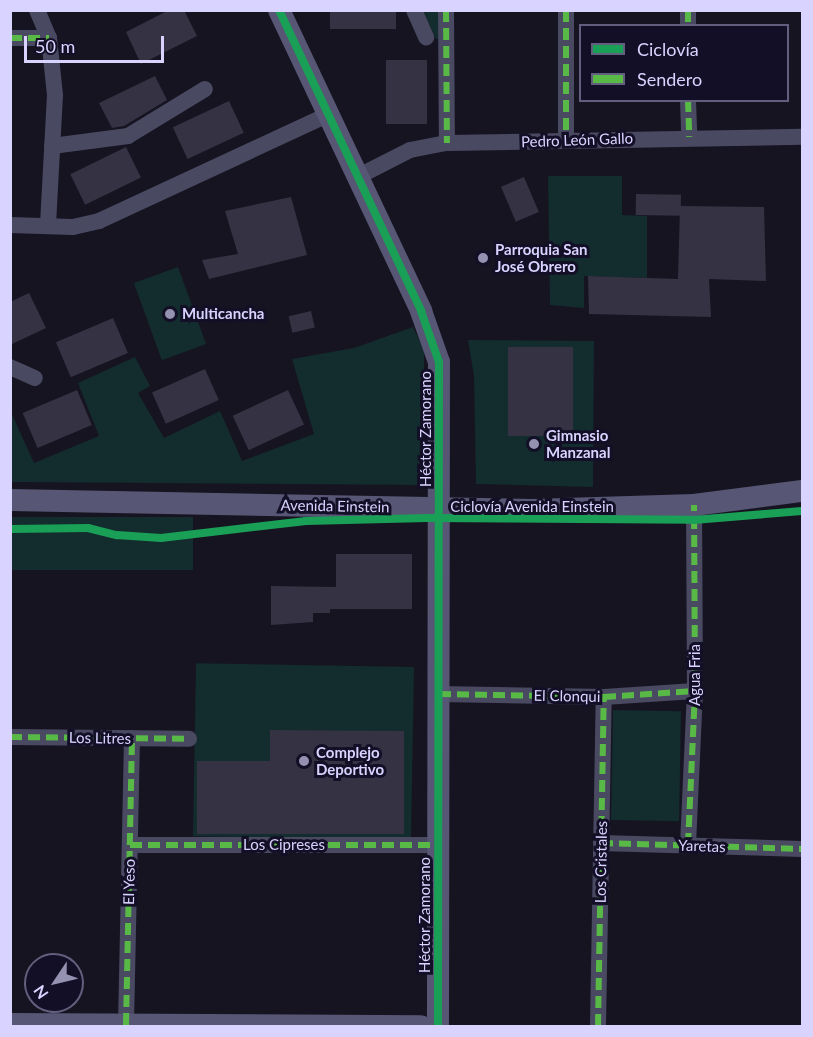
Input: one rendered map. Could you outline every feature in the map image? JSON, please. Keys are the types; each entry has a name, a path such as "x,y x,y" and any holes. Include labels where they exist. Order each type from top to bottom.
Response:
{"street":[{"path":"37,10 49,38 56,95 48,225"},
{"name":"Héctor Zamorano","path":"279,10 422,311 439,362 438,1026"},
{"path":"414,10 426,37"},
{"path":"446,10 447,143"},
{"path":"566,10 566,140"},
{"path":"10,38 49,38"},
{"path":"52,146 128,136 205,89"},
{"path":"688,102 688,137"},
{"path":"10,225 73,227 99,221 329,114"},
{"name":"Pedro León Gallo","path":"359,176 410,150 447,143 688,137 802,137"},
{"path":"10,367 35,378"},
{"name":"Avenida Einstein","path":"10,500 532,510 694,505 802,491"},
{"name":"Agua Fria","path":"688,846 695,691 694,505"},
{"name":"El Clonqui","path":"439,694 604,697 695,691"},
{"name":"Los Cristales","path":"598,1026 604,697"},
{"name":"Los Litres","path":"10,737 189,739"},
{"name":"El Yeso","path":"126,1025 132,738"},
{"name":"Yaretas","path":"601,843 802,849"},
{"name":"Los Cipreses","path":"130,845 439,845"},
{"path":"10,1024 421,1026"}],"green space":[{"path":"423,11 442,11 442,39 436,39"},
{"path":"548,176 622,176 622,215 647,216 647,278 584,276 584,308 550,305"},
{"name":"Multicancha","path":"178,267 206,344 162,360 134,283"},
{"path":"413,327 424,350 418,485 11,482 11,412 34,463 99,436 78,383 135,357 150,386 138,393 164,438 220,411 242,461 314,434 292,359 354,348"},
{"name":"Gimnasio Manzanal","path":"468,340 594,341 593,487 476,484 474,376"},
{"path":"11,517 193,517 193,570 11,570"},
{"name":"Complejo Deportivo","path":"196,663 414,667 411,840 193,836"},
{"path":"613,710 681,711 679,821 611,820"}],"building":[{"path":"169,10 184,10 197,36 141,64 126,32"},
{"path":"330,10 396,10 396,29 330,29"},
{"path":"386,60 427,60 427,124 386,124"},
{"path":"155,76 167,100 124,126 112,128 99,103"},
{"path":"229,101 244,133 188,159 173,127"},
{"path":"126,147 141,178 85,205 70,174"},
{"path":"524,177 539,212 516,222 501,187"},
{"path":"636,194 681,195 681,216 636,215"},
{"path":"291,197 307,255 209,279 202,260 238,254 225,211"},
{"path":"680,206 764,207 766,281 709,279 711,317 589,314 588,276 678,279"},
{"path":"29,293 46,328 10,345 10,302"},
{"path":"311,311 315,328 292,333 289,316"},
{"path":"113,318 128,353 71,377 56,342"},
{"path":"508,347 573,347 573,436 508,436"},
{"path":"205,369 219,400 166,424 152,393"},
{"path":"77,390 92,425 38,448 23,413"},
{"path":"288,390 304,424 249,450 233,416"},
{"path":"336,554 412,554 412,609 330,609 330,613 313,613 313,622 271,625 271,586 336,587"},
{"path":"270,730 404,731 404,834 197,834 197,761 270,761"}],"marked path":[{"path":"446,10 447,143"},
{"path":"566,10 566,140"},
{"path":"688,10 688,24"},
{"path":"10,38 49,38"},
{"path":"688,102 689,137"},
{"path":"688,845 695,691 694,505"},
{"path":"439,694 604,697 695,691"},
{"path":"598,1026 604,697"},
{"path":"10,737 189,739"},
{"path":"126,1025 132,738"},
{"path":"601,843 802,849"},
{"path":"130,845 439,845"}],"cycle path":[{"name":"Ciclovía Avenida Einstein","path":"279,10 421,311 439,362 438,1026"},
{"name":"Ciclovía Avenida Einstein","path":"10,529 88,528 117,535 161,538 306,521 427,518 694,520 802,511"}],"place":[{"name":"Parroquia San José Obrero","path":"483,258"},
{"name":"Multicancha","path":"170,314"},
{"name":"Gimnasio Manzanal","path":"534,444"},
{"name":"Complejo Deportivo","path":"304,761"}]}
